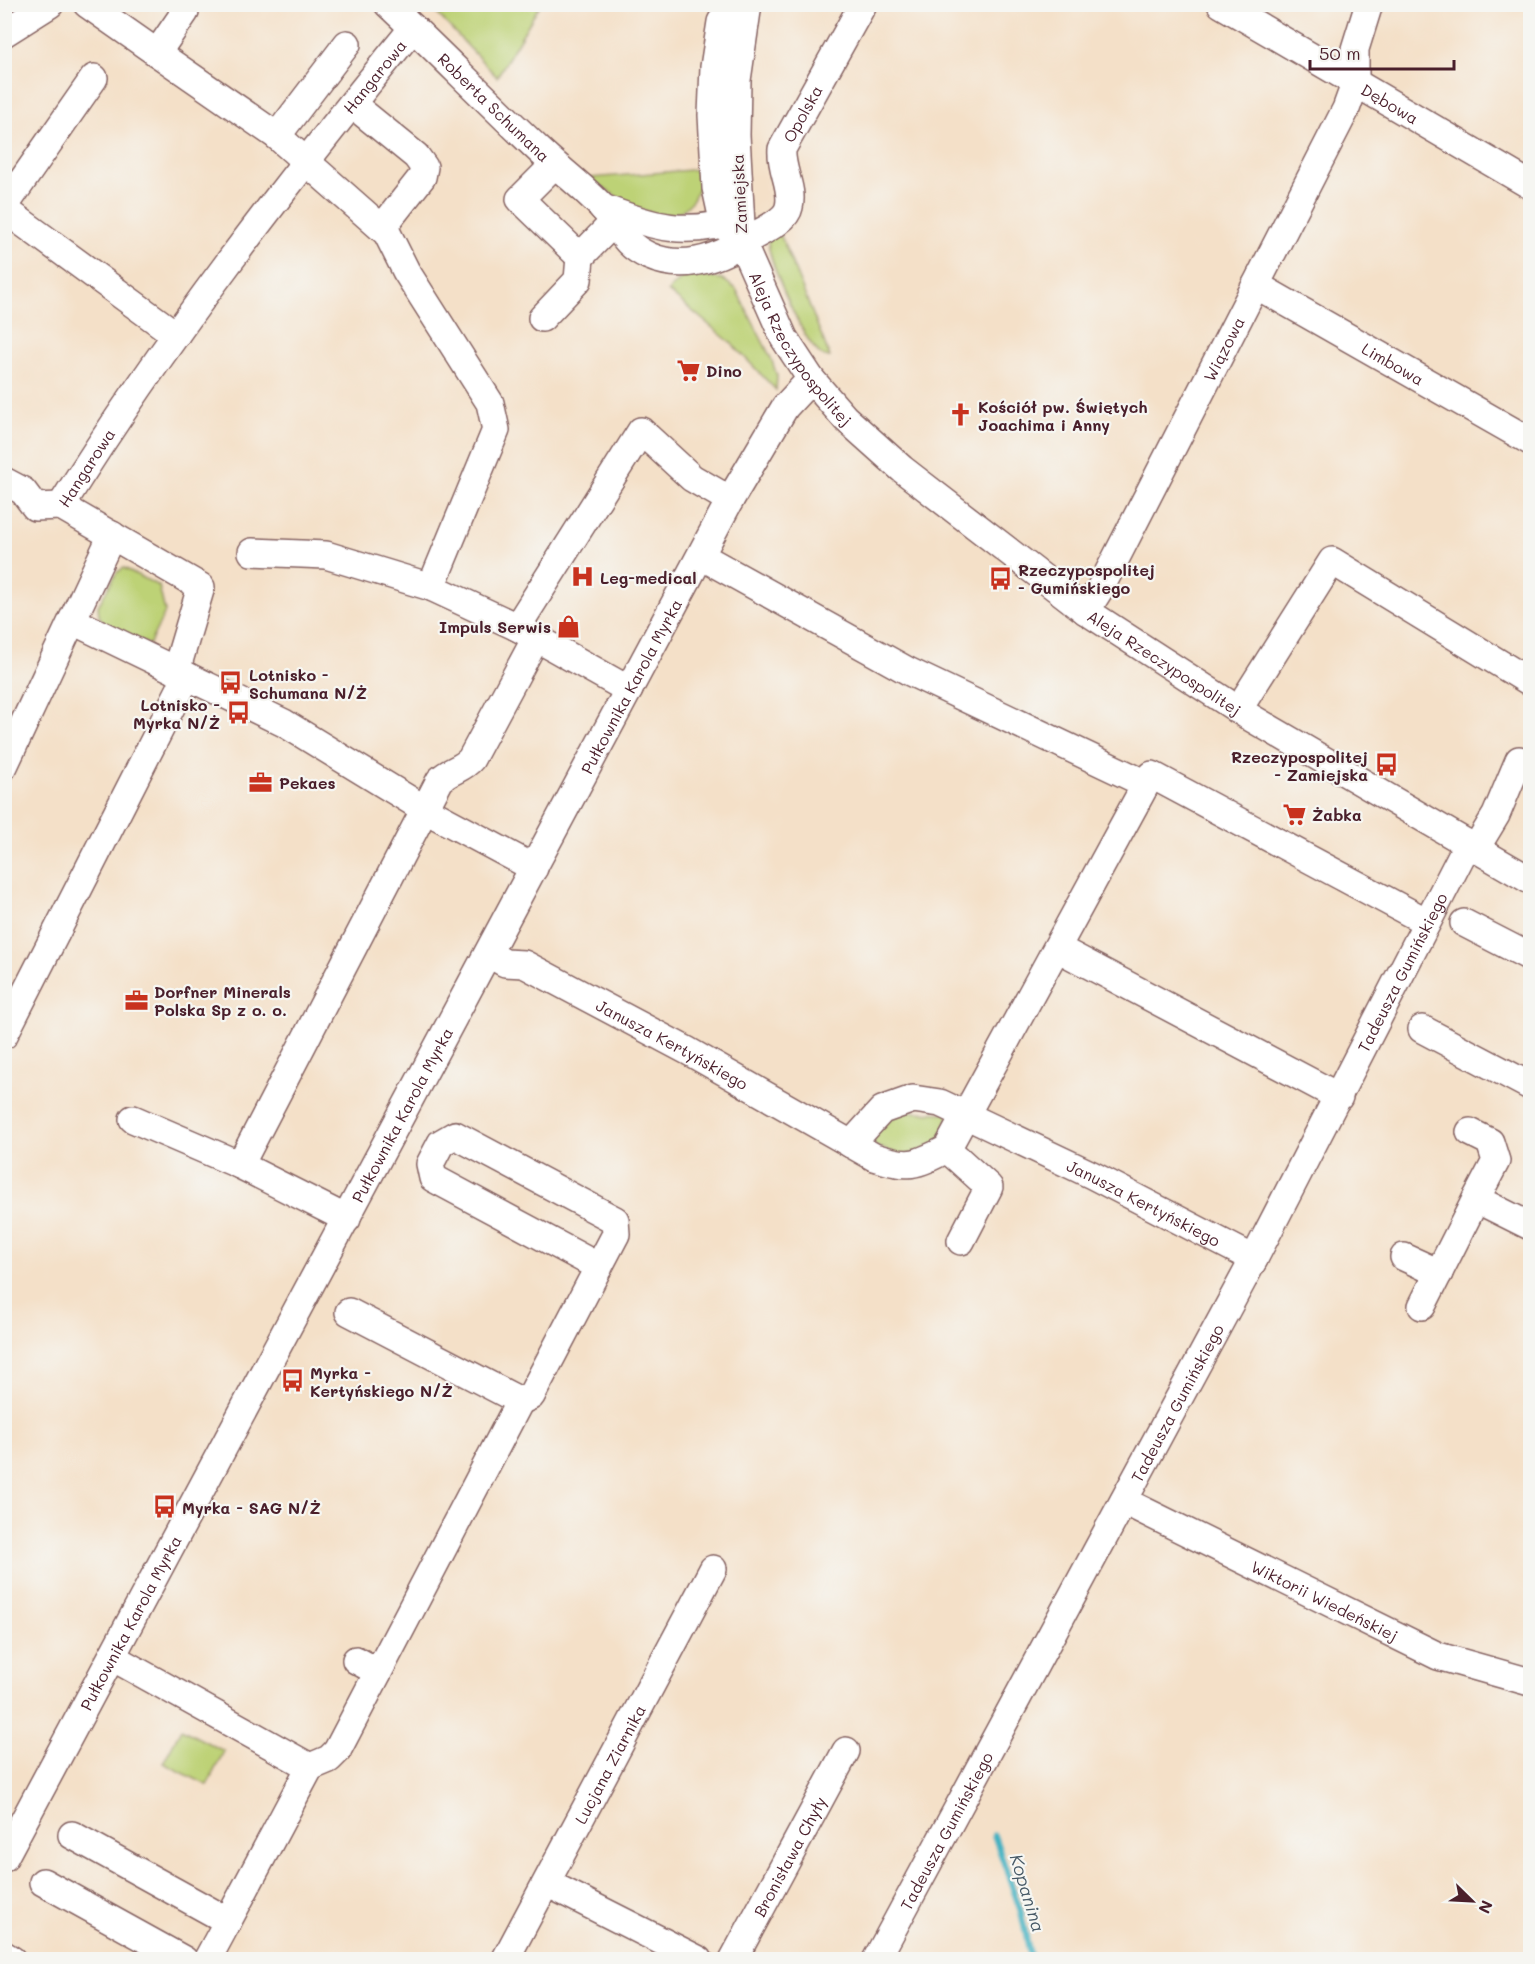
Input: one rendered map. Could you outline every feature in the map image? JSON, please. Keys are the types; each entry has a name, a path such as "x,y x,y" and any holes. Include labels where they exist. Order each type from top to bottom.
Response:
{"street":[{"path":"4,33 50,4"},
{"path":"87,4 277,136 382,228 490,403 496,430 431,587"},
{"name":"Roberta Schumana","path":"388,4 608,215 628,244 650,256 673,263 697,262 736,229"},
{"name":"Zamiejska","path":"731,4 721,22 714,67 712,115 716,188 736,229"},
{"name":"Zamiejska","path":"736,229 736,80 748,4"},
{"name":"Opolska","path":"736,229 781,219 789,210 790,199 780,162 782,149 863,4"},
{"name":"Dębowa","path":"1221,4 1354,84 1530,185"},
{"name":"Wiązowa","path":"1086,611 1101,587 1346,109 1354,84 1354,49 1368,4"},
{"path":"157,53 185,12"},
{"name":"Hangarowa","path":"181,674 201,586 61,506 176,334 413,28"},
{"path":"277,136 347,44"},
{"path":"94,78 4,208 176,334"},
{"path":"352,104 416,156 424,167 422,177 382,228"},
{"path":"554,165 520,199 580,257"},
{"path":"542,318 578,280 580,257 608,215"},
{"name":"Aleja Rzeczypospolitej","path":"736,229 784,338 811,379 845,418 873,445 1086,611 1238,710 1530,880"},
{"name":"Limbowa","path":"1256,285 1530,441"},
{"name":"Pułkownika Karola Myrka","path":"4,1858 730,500 785,407 811,379"},
{"path":"240,1165 440,780 448,772 466,765 471,759 526,633 642,431 692,478 730,500"},
{"path":"4,482 22,491 34,507 61,506"},
{"path":"8,751 73,621 112,535"},
{"path":"252,552 326,555 431,587 526,633 629,690"},
{"path":"701,556 908,671 1146,784"},
{"path":"1238,710 1332,561 1530,682"},
{"path":"73,621 284,723 426,810 534,868"},
{"path":"4,1035 181,674"},
{"name":"Tadeusza Gumińskiego","path":"876,1959 1254,1259 1427,922 1472,845 1496,815 1519,760"},
{"path":"961,1241 989,1187 947,1149 1059,949 1152,775 1427,922"},
{"path":"1464,923 1530,957"},
{"path":"1059,949 1339,1097"},
{"name":"Janusza Kertyńskiego","path":"489,954 505,963 524,964 688,1051 874,1157 902,1166 921,1162 947,1149"},
{"path":"1422,1029 1530,1086"},
{"name":"Janusza Kertyńskiego","path":"851,1144 882,1110 913,1099 940,1102 1254,1259"},
{"path":"133,1119 240,1165 347,1219"},
{"path":"1422,1306 1439,1274 1487,1204 1497,1161 1490,1142 1470,1132"},
{"path":"207,1959 310,1767 329,1760 338,1751 367,1666 520,1401 531,1395 599,1267 616,1234 615,1220 455,1135 441,1143 430,1164 433,1178 599,1267"},
{"path":"1487,1204 1530,1226"},
{"path":"1404,1257 1439,1274"},
{"path":"349,1312 520,1401"},
{"name":"Wiktorii Wiedeńskiej","path":"1124,1501 1438,1656 1530,1682"},
{"name":"Lucjana Ziarnika","path":"505,1959 713,1569"},
{"path":"112,1657 310,1767"},
{"name":"Bronisława Chyły","path":"733,1959 846,1751"},
{"path":"72,1835 228,1921"},
{"path":"43,1882 184,1959"},
{"path":"547,1882 699,1959"},
{"path":"4,1955 12,1959"}],"green space":[{"path":"429,5 540,5 497,77"},
{"path":"703,169 696,194 685,208 672,214 656,214 639,209 589,178"},
{"path":"778,229 830,357 820,354 811,344 780,282 768,241"},
{"path":"685,275 722,279 736,289 771,358 777,376 776,390 731,343 668,291"},
{"path":"124,568 159,586 165,612 149,645 104,623 99,616 98,606 117,572"},
{"path":"902,1112 950,1113 937,1145 904,1156 874,1146 878,1130"},
{"path":"181,1729 224,1751 207,1785 163,1763"}],"waterway":[{"name":"Kopanina","path":"994,1835 1021,1912 1031,1960"}],"place":[{"name":"Dino","path":"688,370"},
{"name":"Kościół pw. Świętych Joachima i Anny","path":"960,415"},
{"name":"Leg-medical","path":"582,577"},
{"name":"Rzeczypospolitej - Gumińskiego","path":"1000,578"},
{"name":"Impuls Serwis","path":"569,626"},
{"name":"Lotnisko - Schumana N/Ż","path":"231,683"},
{"name":"Lotnisko - Myrka N/Ż","path":"238,713"},
{"name":"Rzeczypospolitej - Zamiejska","path":"1386,765"},
{"name":"Pekaes","path":"261,782"},
{"name":"Żabka","path":"1294,814"},
{"name":"Dorfner Minerals Polska Sp z o. o.","path":"136,1000"},
{"name":"Myrka - Kertyńskiego N/Ż","path":"292,1381"},
{"name":"Myrka - SAG N/Ż","path":"164,1507"}]}
